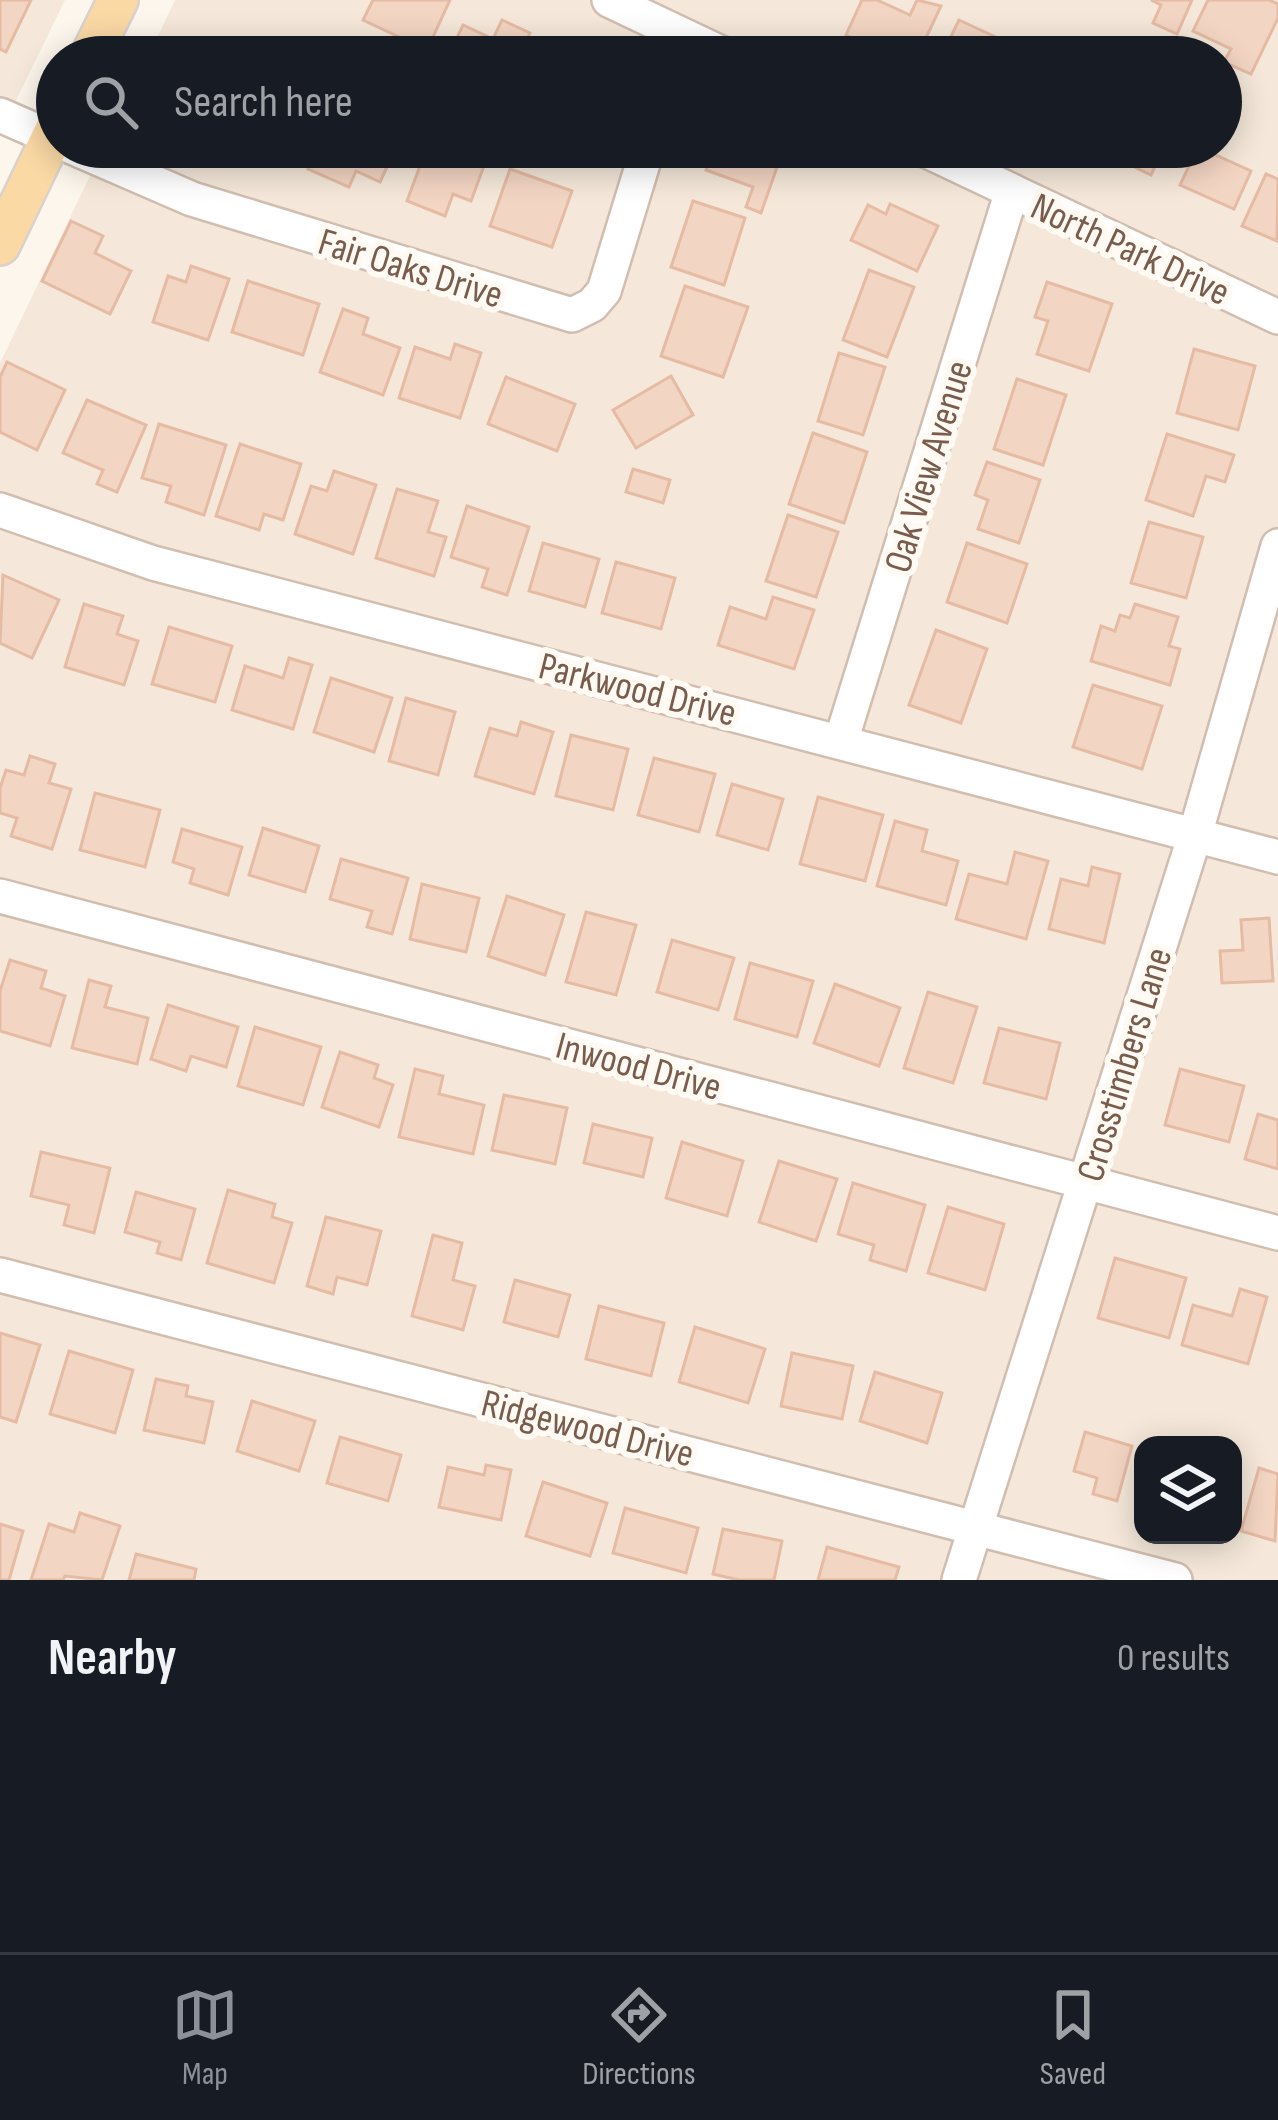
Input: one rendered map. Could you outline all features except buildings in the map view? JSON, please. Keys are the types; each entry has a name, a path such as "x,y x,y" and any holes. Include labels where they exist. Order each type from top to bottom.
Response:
{"main road":[{"path":"100,36 118,0"},
{"path":"0,245 42,168"}],"street":[{"path":"609,0 664,36"},
{"name":"Fair Oaks Drive","path":"0,115 36,129"},
{"name":"Fair Oaks Drive","path":"124,168 192,199 572,315 592,305 604,291 642,168"},
{"name":"North Park Drive","path":"963,168 1278,317"},
{"name":"Oak View Avenue","path":"841,741 1012,191"},
{"name":"Parkwood Drive","path":"0,510 153,563 1278,857"},
{"name":"Crosstimbers Lane","path":"959,1580 1195,836 1278,546"},
{"name":"Inwood Drive","path":"0,896 1278,1232"},
{"name":"Ridgewood Drive","path":"0,1275 1175,1580"}],"shaded area":[{"path":"0,0 65,0 47,36 36,36 36,59 0,133"},
{"path":"175,0 1278,0 1278,1580 0,1580 0,363 94,168 1242,168 1242,36 158,36"}]}
